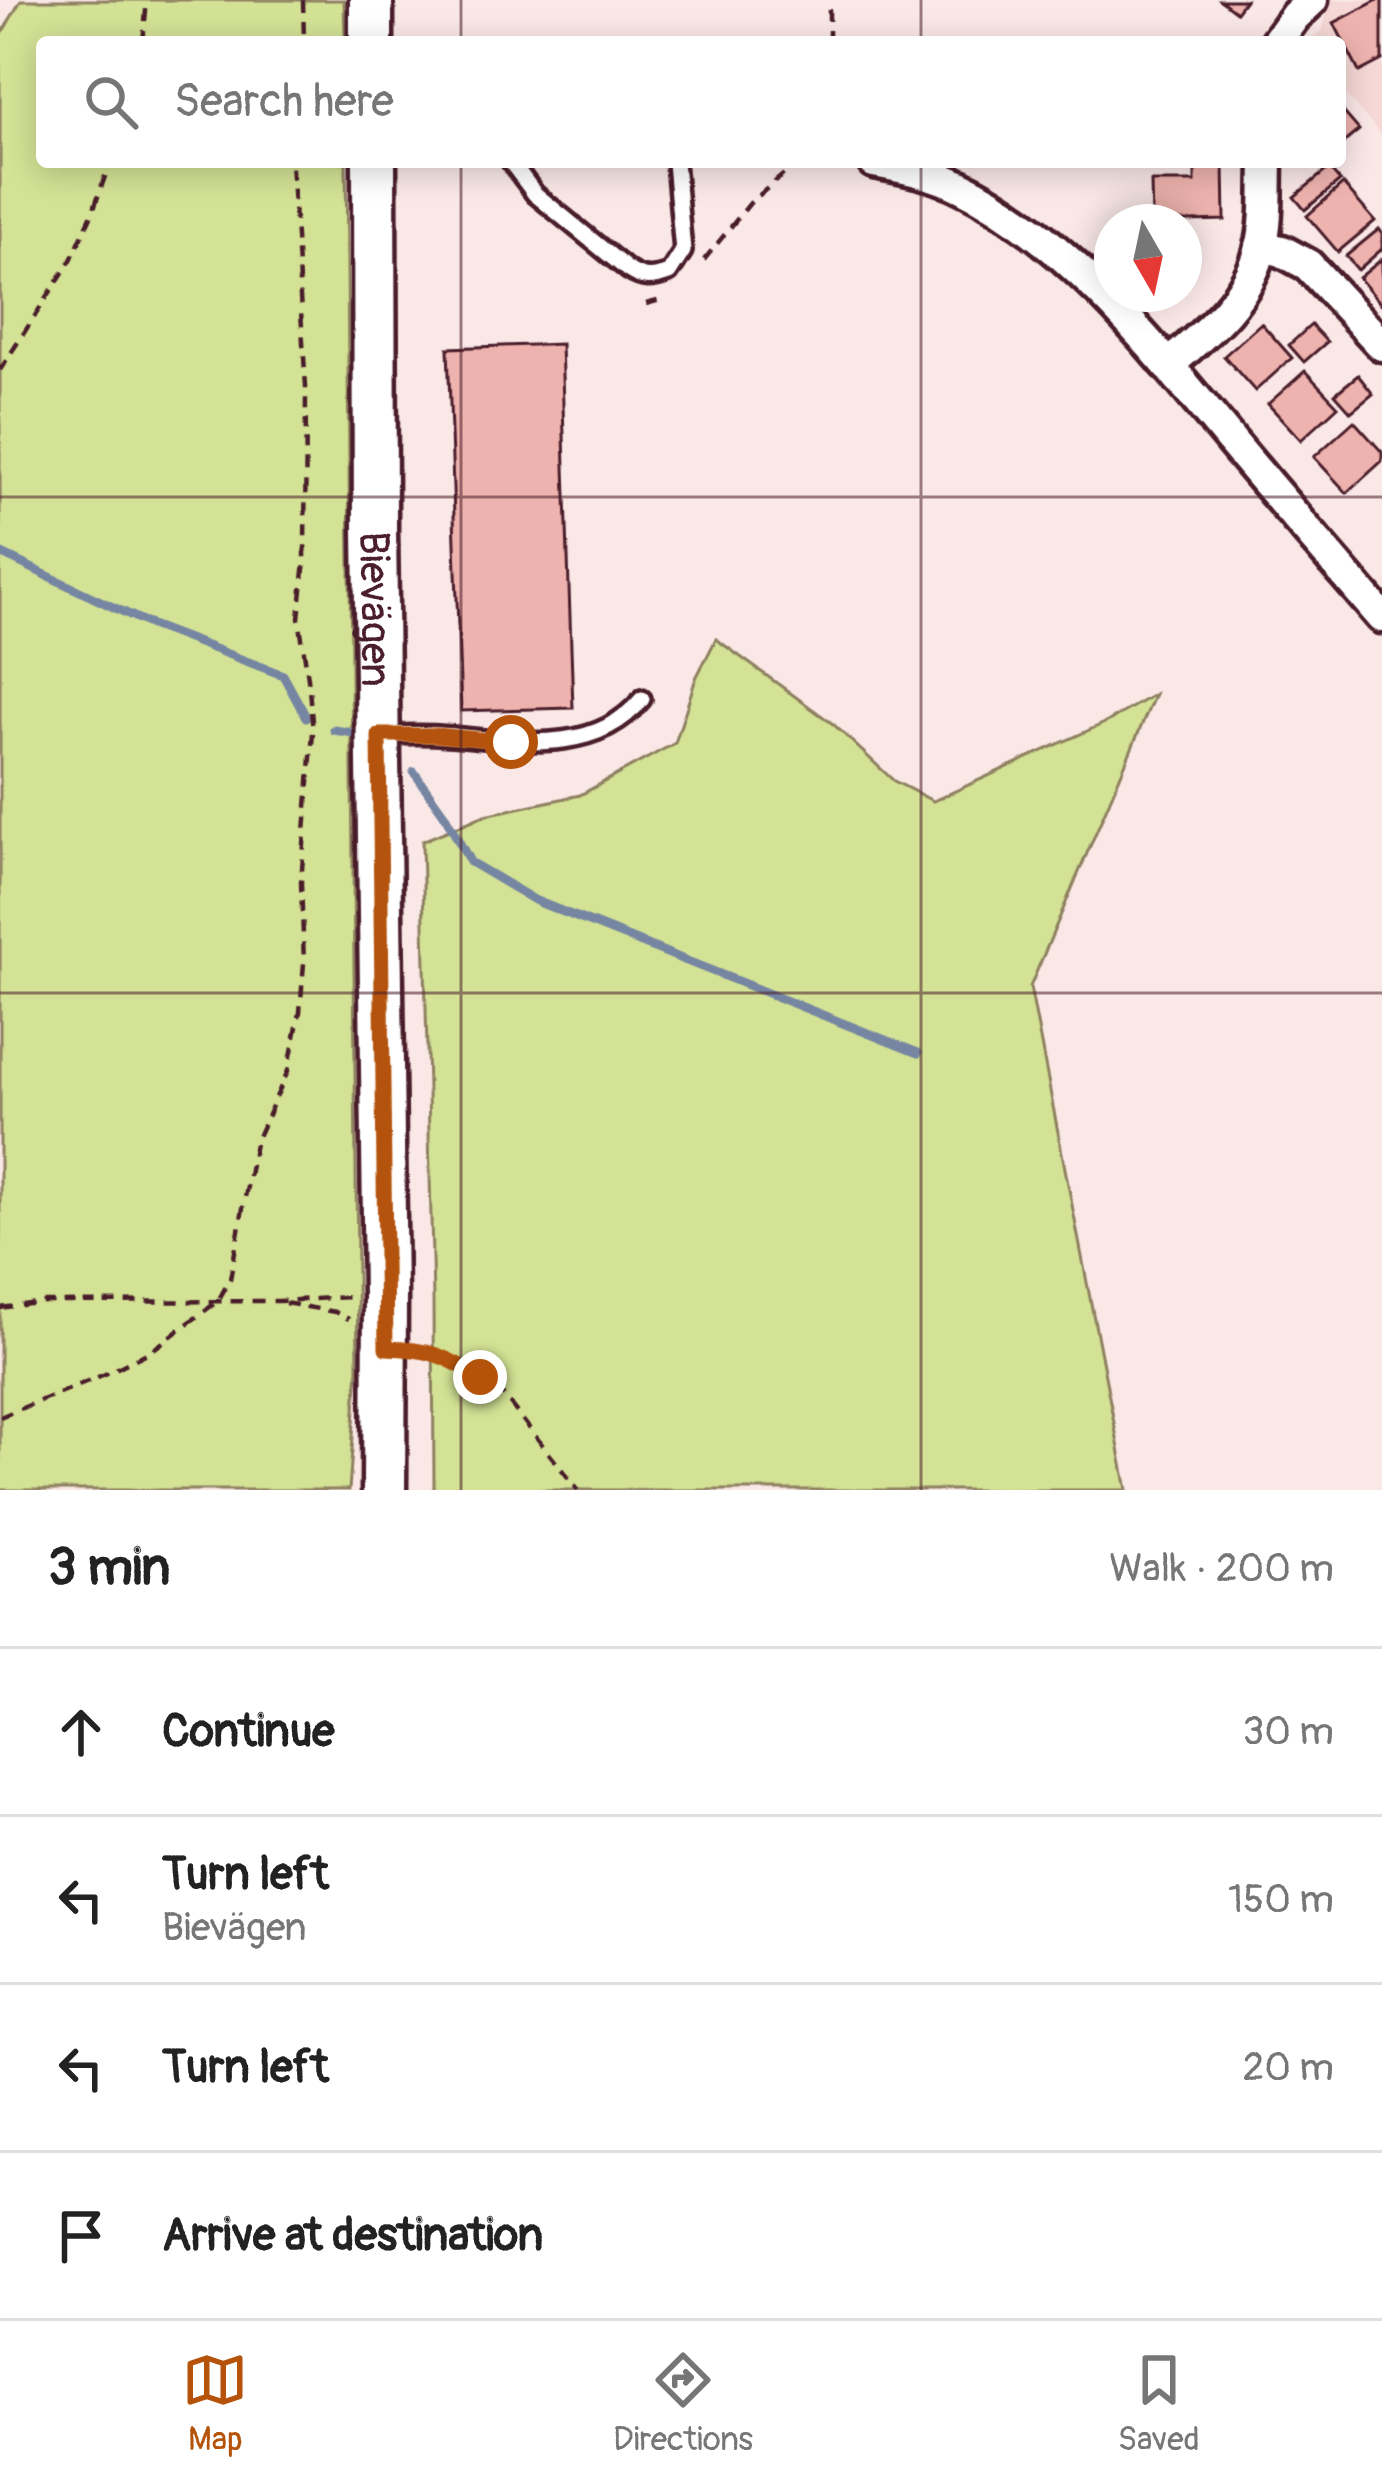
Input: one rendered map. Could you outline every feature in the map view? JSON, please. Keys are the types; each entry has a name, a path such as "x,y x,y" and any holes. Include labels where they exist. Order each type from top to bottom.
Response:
{"street":[{"path":"370,0 371,36"},
{"path":"1280,36 1312,0"},
{"name":"Bievägen","path":"376,168 384,1490"},
{"path":"905,168 962,187 1004,211 1088,280 1168,364 1382,617"},
{"path":"1168,364 1203,336 1249,280 1261,246 1267,168"},
{"path":"1261,246 1308,265 1382,345"}],"lane":[{"path":"516,168 535,194 638,277 648,279 669,273 683,250 676,168"},
{"path":"379,735 567,740 626,716 642,699"}],"path":[{"path":"144,36 147,0"},
{"path":"303,0 304,36"},
{"path":"829,0 829,36"},
{"path":"0,370 71,260 108,168"},
{"path":"0,1417 151,1351 218,1301 230,1279 255,1143 288,1071 301,1012 301,882 313,732 299,618 305,561 306,387 291,168"},
{"path":"695,272 750,203 788,168"},
{"path":"646,304 668,296"},
{"path":"0,1308 44,1302 386,1296"},
{"path":"279,1301 345,1316 356,1324 368,1348 419,1348 480,1377 514,1407 578,1490"}],"shaded area":[{"path":"1382,0 1382,136 1346,95 1346,36 1314,36 1323,29 1328,3"}],"green space":[{"path":"21,0 344,0 345,36 36,36 36,168 346,168 358,1370 349,1490 0,1490 0,37"},
{"path":"716,639 833,724 894,781 933,801 1107,722 1155,694 1030,987 1127,1490 434,1490 422,841 485,815 580,795 675,743 696,678"}],"building":[{"path":"1220,0 1245,0 1236,12"},
{"path":"1382,0 1382,60 1359,72 1346,36 1341,36 1334,23"},
{"path":"1346,115 1359,130 1346,141"},
{"path":"1195,168 1224,168 1225,220 1202,221 1202,204 1152,204 1151,182 1195,182"},
{"path":"1329,168 1340,181 1305,210 1294,197"},
{"path":"1343,184 1375,221 1338,252 1307,216"},
{"path":"1379,229 1382,249 1358,270 1346,256"},
{"path":"1382,259 1382,305 1359,278"},
{"path":"1261,323 1292,358 1255,391 1224,356"},
{"path":"1311,325 1327,342 1304,362 1289,345"},
{"path":"561,344 573,708 461,711 448,348"},
{"path":"1305,371 1338,406 1301,440 1268,404"},
{"path":"1358,375 1373,394 1351,412 1335,394"},
{"path":"1354,421 1382,452 1382,461 1347,493 1314,457"}],"waterway":[{"path":"0,553 151,625 283,675 306,717"},
{"path":"334,730 360,734"},
{"path":"414,772 470,862 536,901 918,1053"}],"route":[{"path":"480,1377 436,1353 386,1348 379,735 511,742"}]}
